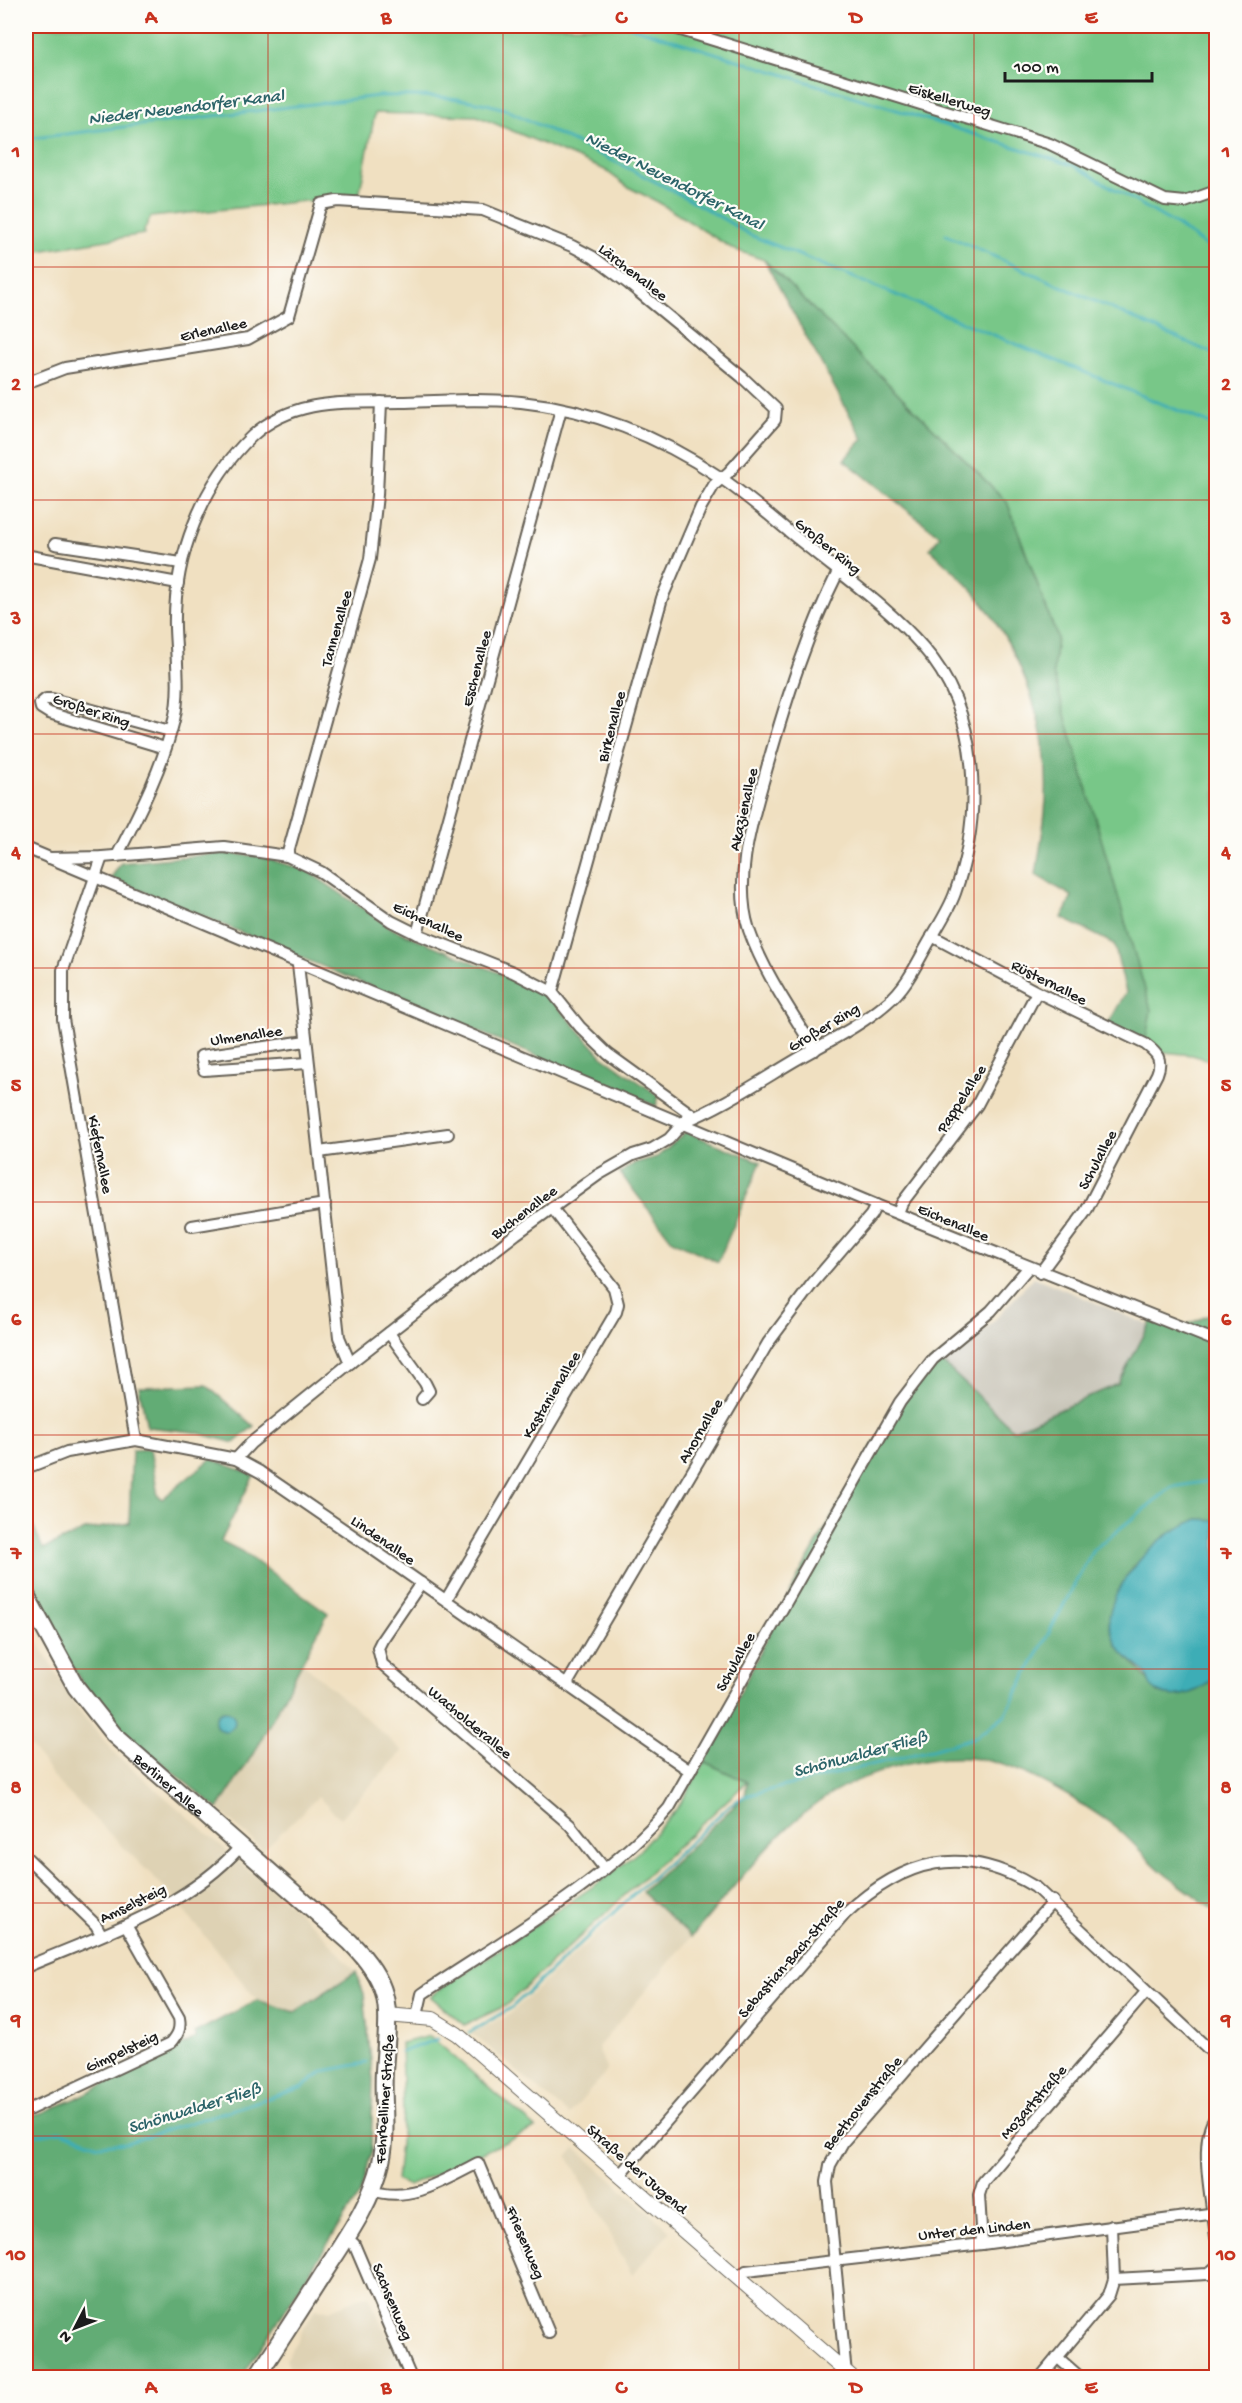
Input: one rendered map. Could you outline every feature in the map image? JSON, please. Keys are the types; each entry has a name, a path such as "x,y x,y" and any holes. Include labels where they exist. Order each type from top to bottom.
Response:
{"main road":[{"name":"Berliner Allee","path":"26,1595 65,1668 94,1713 135,1755 350,1942"},
{"name":"Fehrbelliner Straße","path":"256,2378 346,2238 372,2190 381,2160 384,2134 387,2014 381,1980 350,1942"}],"street":[{"name":"Eiskellerweg","path":"668,26 1050,144 1165,200 1185,202 1216,191"},
{"name":"Lärchenallee","path":"321,204 337,201 483,210 520,223 593,257 742,377 776,409 775,420 721,478"},
{"name":"Erlenallee","path":"26,383 65,368 248,339 289,316 321,204"},
{"name":"Großer Ring","path":"117,856 151,791 170,731 178,678 175,623 181,563 197,516 209,494 235,454 255,434 281,416 314,405 342,401 480,400 522,402 592,416 660,442 721,478 838,572 924,648 947,683 962,718 973,765 968,836 955,896 904,985 890,1001 815,1050 715,1107 681,1123"},
{"name":"Tannenallee","path":"287,855 370,559 377,495 381,402"},
{"name":"Eschenallee","path":"417,934 561,409"},
{"name":"Birkenallee","path":"552,992 662,598 701,507 721,478"},
{"path":"55,544 181,563"},
{"path":"26,558 30,556 178,583"},
{"name":"Akazienallee","path":"815,1050 763,963 749,928 745,907 746,857 750,829 791,681 838,572"},
{"name":"Großer Ring","path":"165,748 48,713 40,704 46,699 52,699 170,731"},
{"name":"Eichenallee","path":"49,858 102,857 224,847 287,855 321,872 391,921 417,934 513,972 552,992 580,1027 608,1054 691,1114 681,1123"},
{"name":"Eichenallee","path":"26,848 298,964 1040,1273 1216,1341"},
{"path":"96,877 102,857"},
{"name":"Kiefernallee","path":"96,877 63,970 63,1019 136,1440"},
{"name":"Rüsternallee","path":"932,936 1155,1052"},
{"name":"Ulmenallee","path":"298,964 339,1337 350,1363"},
{"name":"Pappelallee","path":"898,1213 902,1203 977,1105 1037,992"},
{"name":"Ulmenallee","path":"306,1041 201,1056 204,1070 308,1063"},
{"name":"Schulallee","path":"1040,1273 1056,1248 1079,1223 1119,1149 1157,1074 1160,1065 1155,1052"},
{"name":"Buchenallee","path":"236,1459 251,1443 350,1363 552,1208 616,1164 669,1139 681,1123"},
{"path":"319,1152 448,1134"},
{"path":"192,1226 325,1204"},
{"name":"Ahornallee","path":"567,1684 768,1342 812,1284 871,1215 876,1205"},
{"name":"Kastanienallee","path":"446,1600 616,1312 618,1304 614,1288 552,1208"},
{"name":"Schulallee","path":"417,2016 422,1994 606,1869 645,1835 663,1815 900,1402 933,1359 991,1311 1028,1268"},
{"path":"389,1333 429,1391 422,1400"},
{"name":"Lindenallee","path":"26,1468 67,1452 107,1443 136,1440 236,1459 260,1472 690,1771"},
{"name":"Wacholderallee","path":"421,1583 378,1648 382,1664 570,1825 606,1869"},
{"name":"Amselsteig","path":"26,1967 126,1925 201,1884 240,1847"},
{"path":"26,1857 96,1925 101,1934"},
{"name":"Sebastian-Bach-Straße","path":"620,2175 845,1914 881,1884 905,1871 926,1865 964,1861 984,1864 1017,1876 1053,1901 1146,1992 1216,2056"},
{"name":"Beethovenstraße","path":"849,2376 827,2182 835,2153 1053,1901"},
{"name":"Gimpelsteig","path":"26,2111 171,2043 177,2036 180,2026 179,2018 126,1925"},
{"name":"Mozartstraße","path":"982,2244 978,2195 983,2182 1146,1992"},
{"name":"Straße der Jugend","path":"387,2014 417,2016 441,2023 457,2034 849,2376"},
{"path":"1216,2117 1210,2124 1206,2142 1216,2237"},
{"name":"Friesenweg","path":"372,2190 392,2196 404,2195 435,2184 478,2163 549,2333"},
{"name":"Unter den Linden","path":"738,2277 746,2271 982,2244 1215,2213"},
{"path":"1040,2378 1108,2295 1114,2279 1112,2226"},
{"name":"Sachsenweg","path":"346,2238 354,2244 411,2378"},
{"path":"1114,2279 1208,2274 1216,2266"},
{"path":"1057,2357 1081,2378"}],"shaded area":[{"path":"1034,1277 1149,1325 1118,1384 1014,1430 943,1363 990,1325"},
{"path":"38,1642 75,1705 115,1754 320,1931 356,1972 295,2012 257,2000 171,1894 59,1784 26,1740 26,1648"},
{"path":"302,1662 403,1751 340,1818 318,1797 263,1850 218,1809 258,1746"},
{"path":"642,1892 691,1937 598,2047 607,2071 569,2115 472,2033 509,2015"},
{"path":"575,2148 670,2231 632,2275 568,2156"},
{"path":"363,2296 369,2296 406,2377 294,2377 286,2359 315,2309 329,2310"}],"green space":[{"path":"26,26 1216,26 1216,1062 1192,1055 1155,1051 1145,1044 1053,673 1057,637 1007,502 764,260 733,249 658,202 628,187 605,170 477,116 375,113 359,196 337,201 305,201 151,217 144,230 145,234 26,253"},
{"path":"764,260 1007,502 1057,637 1053,673 1151,1010 1145,1044 1107,1026 1126,992 1114,944 1062,918 1072,896 1036,875 1045,812 1045,755 1032,699 1010,646 974,591 930,549 940,536 844,460 863,439"},
{"path":"223,853 257,856 306,870 393,929 538,989 552,1000 602,1056 659,1096 656,1106 111,878 121,863"},
{"path":"686,1132 761,1162 718,1262 672,1240 620,1173 635,1163 657,1157"},
{"path":"1216,1312 1216,1520 1197,1519 1167,1535 1133,1567 1125,1579 1116,1644 1158,1693 1175,1694 1197,1690 1216,1676 1216,1913 1166,1875 1113,1825 1072,1798 1012,1768 976,1759 953,1758 929,1760 881,1772 837,1791 819,1802 767,1848 691,1937 642,1892 745,1796 747,1782 705,1762 800,1573 871,1448 933,1359 943,1363 1014,1430 1118,1384 1154,1316 1182,1327"},
{"path":"206,1385 254,1426 234,1443 194,1432 147,1427 139,1387"},
{"path":"150,1449 158,1496 162,1499 211,1459 254,1475 221,1541 241,1551 328,1613 258,1746 218,1809 158,1760 159,1768 128,1740 86,1690 46,1622 26,1578 26,1508 43,1549 85,1530 129,1523 132,1450"},
{"path":"705,1762 747,1782 505,2006 464,2025 430,1996 607,1877 638,1852 679,1806"},
{"path":"356,1972 364,1994 373,2080 371,2154 360,2194 242,2377 26,2377 26,2119 75,2099 196,2038 194,2033 257,2000 295,2012"},
{"path":"430,2036 536,2128 409,2186 396,2180 403,2115 401,2043"}],"water":[{"path":"1198,1519 1216,1520 1216,1676 1204,1686 1190,1693 1166,1695 1153,1688 1146,1674 1120,1650 1109,1625 1111,1608 1123,1583 1140,1560 1169,1534"},
{"path":"225,1711 232,1714 235,1721 232,1728 225,1731 218,1728 215,1721 218,1714"}],"waterway":[{"path":"629,26 1075,166 1178,226 1216,253"},
{"name":"Nieder Neuendorfer Kanal","path":"26,139 378,96 442,97 474,101 505,109 629,169 690,200 750,235 1216,426"},
{"path":"946,235 1216,355"},
{"name":"Schönwalder Fließ","path":"470,2032 511,2008 730,1805 745,1796 976,1737 1005,1715 1093,1550 1172,1487 1216,1480"},
{"name":"Schönwalder Fließ","path":"401,2052 438,2039"},
{"name":"Schönwalder Fließ","path":"26,2137 61,2131 99,2145 126,2143 303,2087 324,2071 366,2063"}]}
